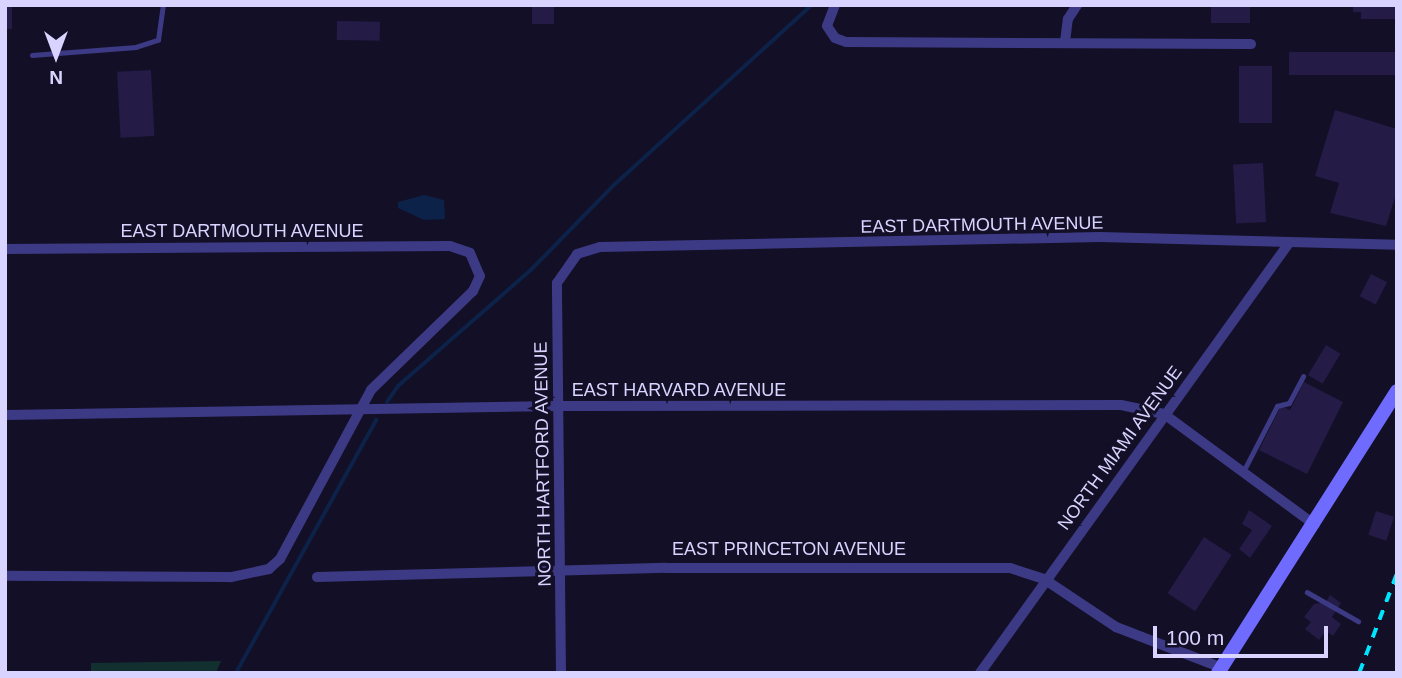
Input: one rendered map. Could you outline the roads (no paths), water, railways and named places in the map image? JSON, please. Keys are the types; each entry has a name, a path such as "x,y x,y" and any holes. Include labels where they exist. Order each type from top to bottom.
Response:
{"main road":[{"path":"1220,670 1315,525 1397,391"},
{"name":"EAST PRINCETON AVENUE","path":"1220,670 1237,673"}],"street":[{"path":"835,5 827,17 830,32 846,43 1251,44"},
{"path":"1065,42 1068,19 1077,5"},
{"name":"EAST DARTMOUTH AVENUE","path":"571,259 600,247 1100,237 1397,245"},
{"name":"NORTH MIAMI AVENUE","path":"980,673 1044,579 1289,243"},
{"name":"EAST DARTMOUTH AVENUE","path":"5,249 450,246 464,249 475,259 480,276 473,291 394,366 359,410"},
{"name":"NORTH HARTFORD AVENUE","path":"561,673 557,284 571,259"},
{"name":"EAST HARVARD AVENUE","path":"5,415 558,406 1121,405 1164,414 1315,525"},
{"path":"5,576 230,577 269,569 280,559 359,410"},
{"name":"EAST PRINCETON AVENUE","path":"317,577 560,570 1019,569 1044,579 1116,627 1220,670"}],"lane":[{"path":"32,55 136,47 158,40 163,5"},
{"path":"1243,472 1278,406 1289,403 1303,377"},
{"path":"1307,592 1359,621"}],"water":[{"path":"424,195 444,200 445,219 424,220 398,208 398,202"}],"waterway":[{"path":"387,402 398,386 532,269 614,185 812,5"},
{"path":"236,673 376,420"}],"railway":[{"path":"1359,673 1397,573"}]}
